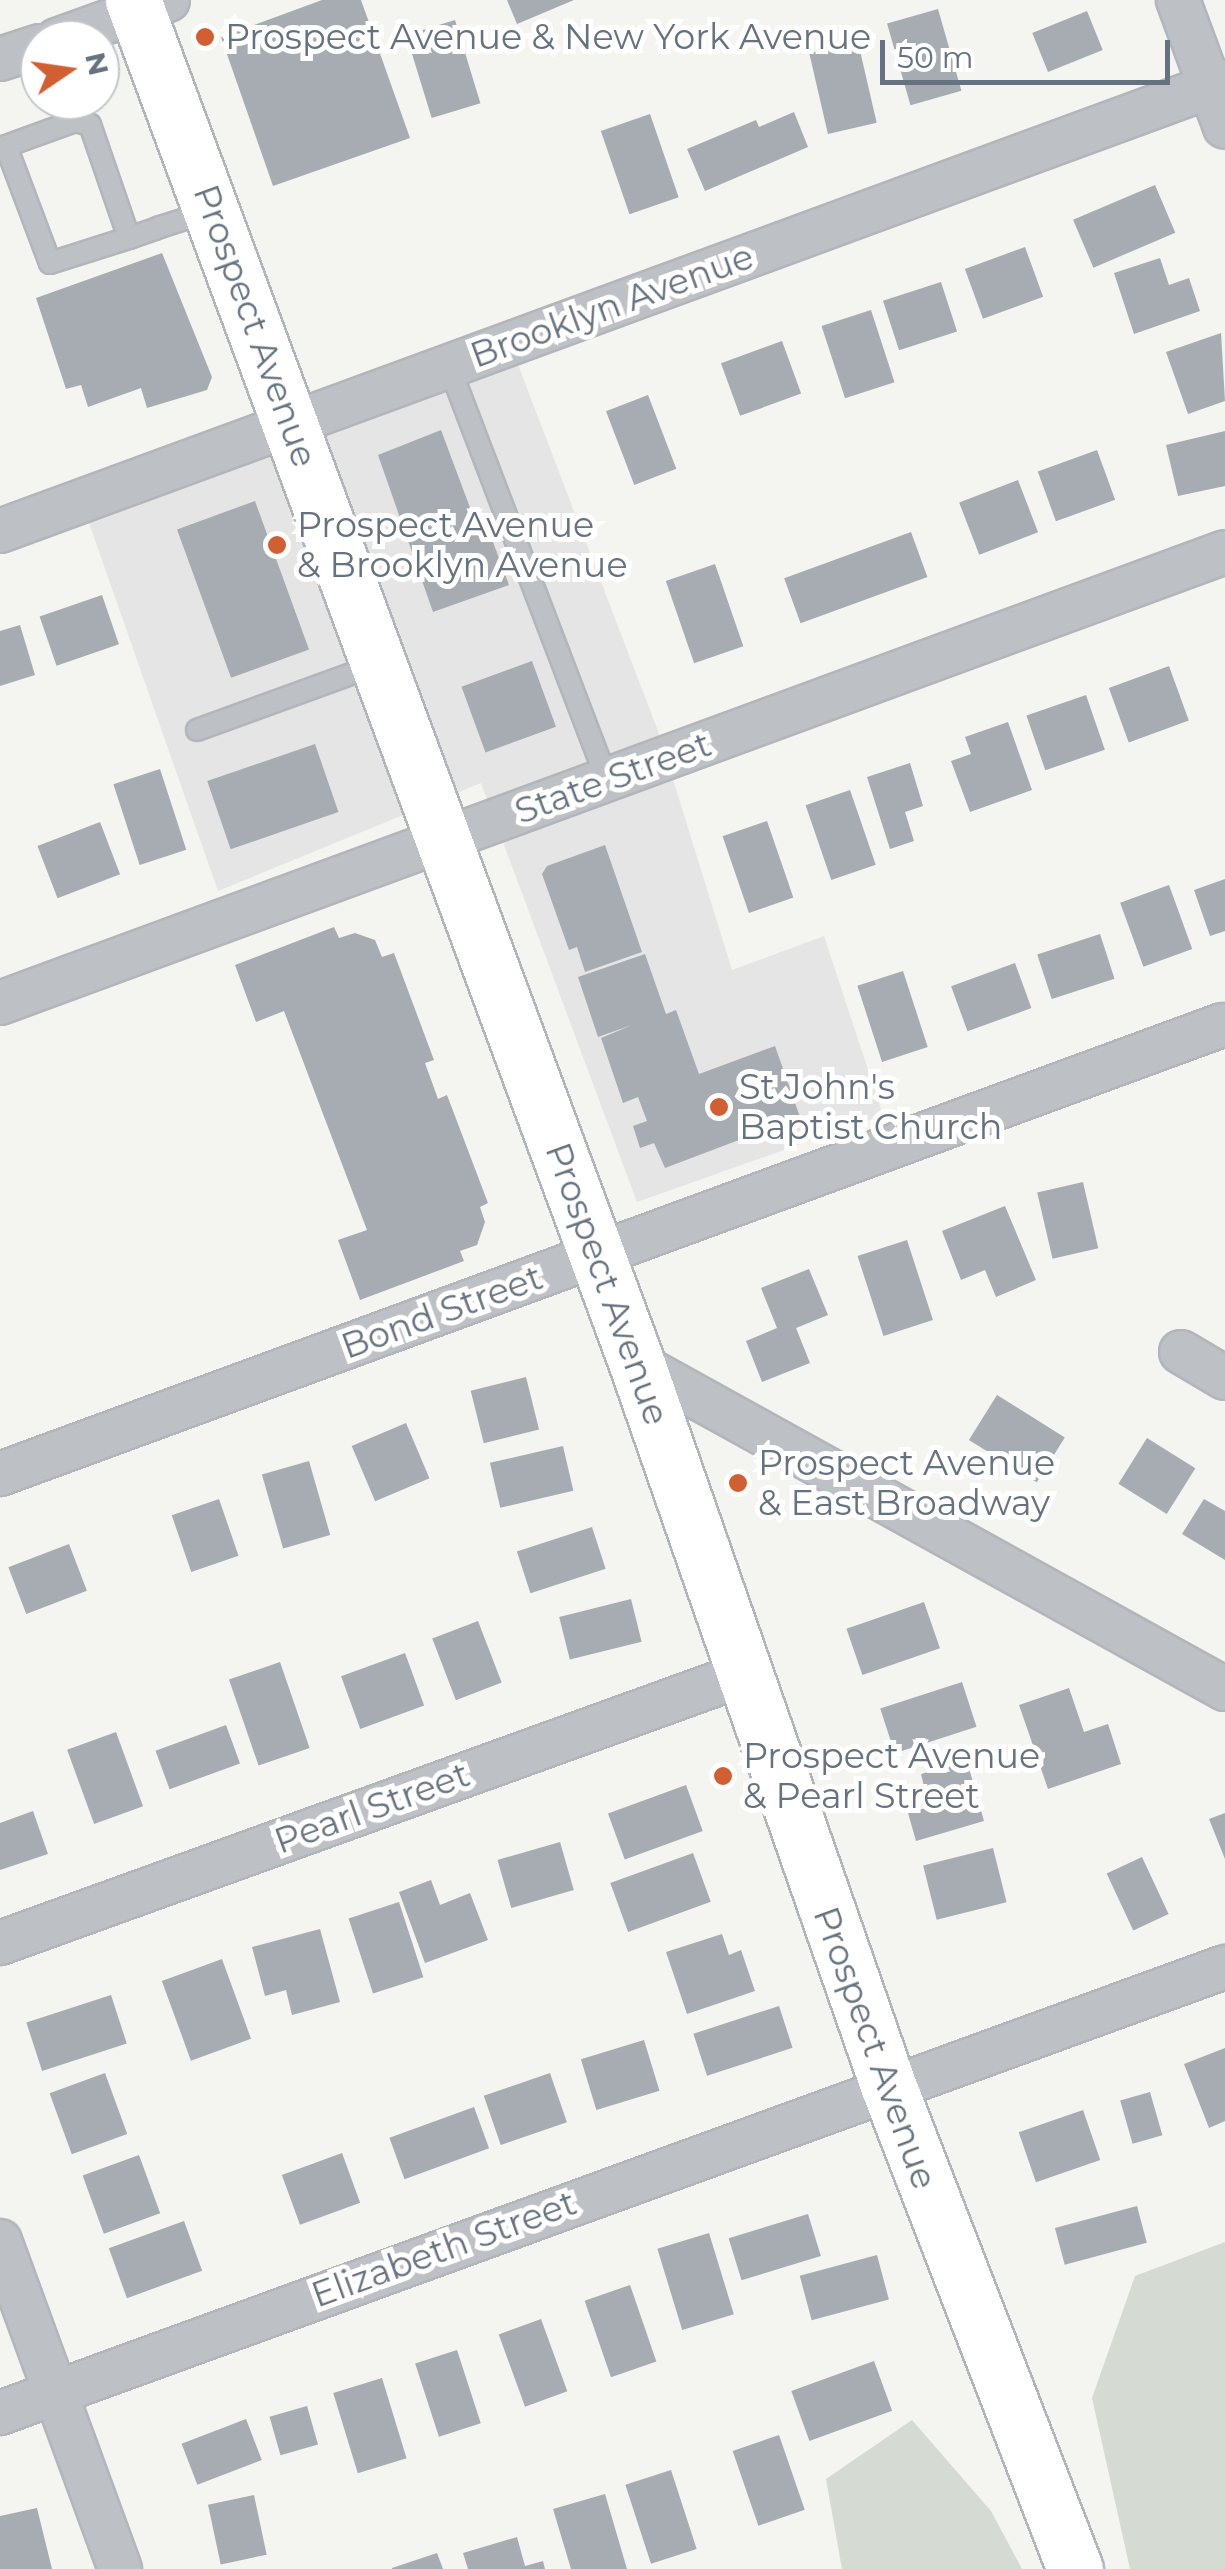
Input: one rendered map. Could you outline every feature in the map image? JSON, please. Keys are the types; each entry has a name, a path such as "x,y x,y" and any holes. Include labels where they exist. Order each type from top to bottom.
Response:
{"main road":[{"name":"Prospect Avenue","path":"146,4 212,211 637,1364 888,2085 1020,2439 1075,2569"}],"street":[{"path":"1178,0 1218,84 1225,127"},
{"path":"107,20 146,4"},
{"name":"Brooklyn Avenue","path":"0,532 1218,84"},
{"name":"State Street","path":"0,1003 1225,552"},
{"name":"Bond Street","path":"0,1474 1222,1025"},
{"path":"1181,1352 1225,1378"},
{"path":"637,1364 1225,1690"},
{"name":"Pearl Street","path":"0,1943 744,1674"},
{"name":"Elizabeth Street","path":"0,2413 888,2085 1225,1966"},
{"path":"0,2241 120,2569"}],"lane":[{"path":"129,238 90,126 76,121 6,146 50,264 212,211"},
{"path":"448,366 607,780"},
{"path":"197,730 381,663"}],"shaded area":[{"path":"517,362 658,731 732,970 824,936 883,1115 637,1202 481,783 218,891 89,523"},
{"path":"1225,2242 1225,2569 1130,2569 1092,2398 1135,2276"},
{"path":"912,2420 991,2511 1022,2569 842,2569 826,2479"}],"building":[{"path":"322,0 361,0 410,138 273,186 221,37"},
{"path":"507,0 574,0 517,24"},
{"path":"938,9 961,91 910,105 887,24"},
{"path":"1087,11 1103,50 1048,72 1032,33"},
{"path":"455,20 480,103 432,118 406,35"},
{"path":"858,42 877,123 828,134 809,53"},
{"path":"794,112 808,147 705,191 687,149 756,120 759,127"},
{"path":"650,114 679,197 629,214 601,131"},
{"path":"1155,185 1175,233 1093,268 1073,220"},
{"path":"1025,247 1043,297 983,319 965,269"},
{"path":"162,253 212,377 207,390 147,408 141,388 88,407 81,385 66,389 36,298"},
{"path":"1160,258 1169,285 1189,278 1200,311 1134,334 1114,273"},
{"path":"941,282 957,331 899,350 883,301"},
{"path":"871,310 894,382 845,398 822,326"},
{"path":"1221,333 1225,401 1188,414 1166,352"},
{"path":"782,341 801,394 740,416 721,363"},
{"path":"648,395 676,469 634,485 606,411"},
{"path":"441,430 481,537 490,534 509,585 433,612 378,455"},
{"path":"1225,431 1225,486 1178,496 1166,445"},
{"path":"1097,450 1115,500 1056,521 1038,472"},
{"path":"1018,480 1038,532 979,555 959,503"},
{"path":"255,501 309,649 231,678 177,529"},
{"path":"911,532 927,577 801,623 784,578"},
{"path":"715,564 743,646 694,663 666,581"},
{"path":"102,595 119,644 57,666 40,616"},
{"path":"20,625 35,675 0,686 0,631"},
{"path":"532,661 556,727 485,752 462,687"},
{"path":"1169,666 1189,721 1129,742 1109,688"},
{"path":"1086,695 1105,750 1045,770 1026,716"},
{"path":"1008,722 1032,790 970,812 951,761 971,754 965,737"},
{"path":"315,744 338,812 231,849 207,781"},
{"path":"910,763 923,806 905,812 914,841 890,849 867,777"},
{"path":"160,769 186,850 140,865 113,784"},
{"path":"850,790 876,865 831,880 806,805"},
{"path":"767,821 793,898 749,913 723,836"},
{"path":"100,822 120,874 58,898 37,846"},
{"path":"605,845 642,952 585,972 577,947 569,950 542,874 547,866"},
{"path":"1225,879 1225,931 1210,936 1194,890"},
{"path":"1169,885 1192,949 1143,967 1120,903"},
{"path":"334,927 339,938 355,933 375,940 382,957 394,953 434,1060 425,1063 438,1099 447,1095 488,1203 480,1207 485,1222 477,1245 460,1251 464,1261 360,1300 338,1240 367,1230 284,1011 256,1022 235,965"},
{"path":"1100,934 1115,979 1052,999 1037,954"},
{"path":"645,954 666,1014 676,1010 699,1074 775,1046 800,1117 665,1168 654,1143 640,1148 633,1126 647,1121 638,1097 623,1103 601,1038 632,1025 598,1037 578,977"},
{"path":"1015,963 1031,1008 968,1031 951,986"},
{"path":"903,971 928,1047 882,1062 857,986"},
{"path":"1083,1182 1098,1248 1053,1259 1037,1193"},
{"path":"1005,1206 1036,1280 996,1297 985,1270 961,1280 942,1231"},
{"path":"907,1240 933,1320 884,1336 858,1256"},
{"path":"809,1269 828,1315 796,1328 810,1363 762,1382 746,1341 777,1328 761,1288"},
{"path":"526,1377 539,1429 484,1443 471,1391"},
{"path":"997,1395 1065,1437 1037,1482 969,1440"},
{"path":"406,1423 429,1478 375,1501 352,1446"},
{"path":"1147,1438 1195,1468 1167,1514 1118,1484"},
{"path":"563,1446 573,1491 500,1508 490,1463"},
{"path":"309,1461 330,1535 283,1549 262,1475"},
{"path":"219,1499 239,1556 191,1572 172,1515"},
{"path":"1204,1499 1225,1511 1225,1560 1182,1534"},
{"path":"592,1527 606,1569 530,1593 517,1551"},
{"path":"69,1544 87,1591 26,1614 8,1567"},
{"path":"631,1599 642,1642 570,1660 559,1617"},
{"path":"924,1602 940,1648 862,1675 846,1629"},
{"path":"478,1621 502,1683 456,1700 432,1639"},
{"path":"405,1653 424,1706 360,1729 341,1676"},
{"path":"280,1662 310,1748 259,1766 229,1680"},
{"path":"962,1682 977,1727 895,1753 880,1709"},
{"path":"1069,1688 1084,1732 1108,1724 1121,1764 1048,1789 1019,1705"},
{"path":"226,1725 240,1764 170,1789 156,1751"},
{"path":"116,1732 143,1806 94,1824 67,1750"},
{"path":"967,1761 984,1821 916,1841 908,1813 929,1807 921,1774"},
{"path":"686,1785 703,1831 625,1859 608,1813"},
{"path":"33,1811 48,1854 0,1870 0,1823"},
{"path":"1225,1813 1225,1859 1209,1819"},
{"path":"560,1842 574,1890 511,1908 498,1860"},
{"path":"993,1848 1007,1902 937,1920 923,1865"},
{"path":"693,1853 711,1902 628,1932 610,1883"},
{"path":"1142,1857 1169,1914 1133,1931 1107,1873"},
{"path":"431,1880 440,1905 470,1893 488,1940 425,1963 399,1892"},
{"path":"399,1902 423,1977 373,1994 349,1918"},
{"path":"320,1929 340,2002 292,2015 286,1990 265,1996 252,1947"},
{"path":"722,1934 729,1955 741,1950 755,1991 687,2014 666,1952"},
{"path":"222,1959 251,2039 191,2061 162,1981"},
{"path":"111,1995 127,2044 42,2071 26,2023"},
{"path":"779,2006 793,2048 707,2076 693,2034"},
{"path":"644,2040 659,2091 596,2110 581,2059"},
{"path":"1225,2048 1225,2121 1209,2128 1184,2064"},
{"path":"105,2073 127,2134 72,2154 50,2093"},
{"path":"550,2073 567,2122 501,2145 484,2096"},
{"path":"1150,2092 1162,2135 1133,2144 1120,2101"},
{"path":"474,2107 489,2148 404,2179 389,2138"},
{"path":"1083,2110 1100,2160 1036,2182 1019,2132"},
{"path":"342,2153 360,2203 300,2225 282,2175"},
{"path":"139,2155 160,2213 104,2234 83,2176"},
{"path":"1137,2206 1147,2243 1065,2265 1055,2228"},
{"path":"808,2214 821,2256 741,2280 729,2238"},
{"path":"184,2221 202,2271 127,2298 109,2248"},
{"path":"709,2233 734,2314 682,2330 657,2249"},
{"path":"877,2255 889,2299 812,2320 800,2276"},
{"path":"630,2285 656,2362 611,2377 585,2301"},
{"path":"541,2319 567,2391 525,2407 499,2334"},
{"path":"457,2350 481,2423 439,2437 415,2364"},
{"path":"874,2361 892,2411 809,2441 791,2391"},
{"path":"382,2378 407,2458 358,2473 333,2393"},
{"path":"307,2406 318,2444 281,2455 270,2417"},
{"path":"246,2419 262,2460 197,2485 182,2444"},
{"path":"779,2435 805,2510 758,2526 733,2451"},
{"path":"671,2470 697,2549 651,2564 625,2485"},
{"path":"605,2494 627,2569 571,2569 553,2509"},
{"path":"254,2495 267,2555 221,2564 208,2505"},
{"path":"37,2508 52,2569 0,2569 0,2516"},
{"path":"517,2537 525,2566 543,2561 545,2569 468,2569 463,2553"},
{"path":"437,2553 443,2569 392,2569 392,2568"}],"place":[{"name":"Prospect Avenue & New York Avenue","path":"205,37"},
{"name":"Prospect Avenue & Brooklyn Avenue","path":"277,545"},
{"name":"St John's Baptist Church","path":"719,1107"},
{"name":"Prospect Avenue & East Broadway","path":"738,1483"},
{"name":"Prospect Avenue & Pearl Street","path":"723,1776"}]}
